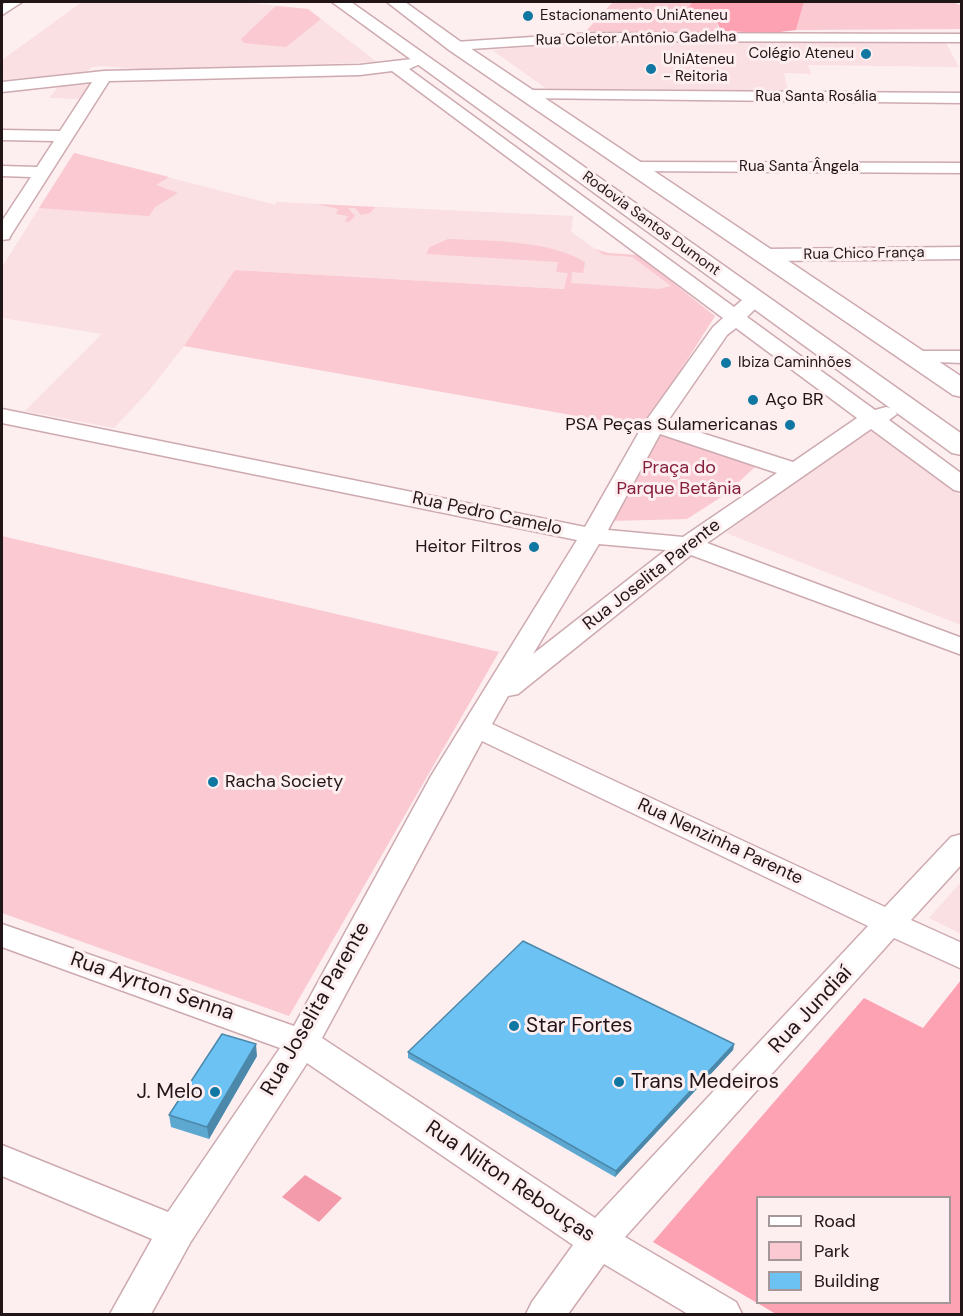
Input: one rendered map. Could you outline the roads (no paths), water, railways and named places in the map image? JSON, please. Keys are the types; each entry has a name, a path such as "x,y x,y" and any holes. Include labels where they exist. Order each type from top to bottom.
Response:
{"highway":[{"name":"Rodovia Santos Dumont","path":"341,2 962,447"},
{"name":"Rodovia Santos Dumont","path":"395,2 456,46 962,388"}],"street":[{"path":"2,11 15,2"},
{"name":"Rua Coletor Antônio Gadelha","path":"456,46 594,37 959,42"},
{"path":"2,87 104,76 396,67 425,62"},
{"path":"396,67 962,485"},
{"path":"2,235 10,210 43,172 104,76"},
{"name":"Rua Santa Rosália","path":"527,94 962,98"},
{"path":"2,135 66,136"},
{"name":"Rua Santa Ângela","path":"636,167 962,168"},
{"path":"2,171 43,172"},
{"name":"Rua Chico França","path":"766,255 962,253"},
{"name":"Rua Joselita Parente","path":"130,1314 176,1232 302,1042 446,776 478,728 592,536 654,425 709,346 734,316 755,299"},
{"path":"925,363 962,357"},
{"path":"925,363 962,369"},
{"name":"Rua Joselita Parente","path":"495,699 688,545 793,471 872,418 908,409"},
{"name":"Rua Pedro Camelo","path":"2,416 592,536 688,545 962,647"},
{"path":"654,425 793,471"},
{"name":"Rua Nenzinha Parente","path":"478,728 962,957"},
{"name":"Rua Jundiaí","path":"546,1314 598,1241 962,844"},
{"name":"Rua Ayrton Senna","path":"2,935 302,1042"},
{"name":"Rua Nilton Rebouças","path":"302,1042 598,1241 722,1314"},
{"path":"2,1160 176,1232"}],"place":[{"name":"Estacionamento UniAteneu","path":"528,16"},
{"name":"Colégio Ateneu","path":"866,54"},
{"name":"UniAteneu - Reitoria","path":"651,69"},
{"name":"Ibiza Caminhões","path":"726,363"},
{"name":"Aço BR","path":"753,400"},
{"name":"PSA Peças Sulamericanas","path":"790,425"},
{"name":"Heitor Filtros","path":"534,547"},
{"name":"Racha Society","path":"213,782"},
{"name":"Star Fortes","path":"514,1026"},
{"name":"Trans Medeiros","path":"619,1082"},
{"name":"J. Melo","path":"215,1092"}],"park label":[{"name":"Praça do Parque Betânia","path":"679,478"}]}
